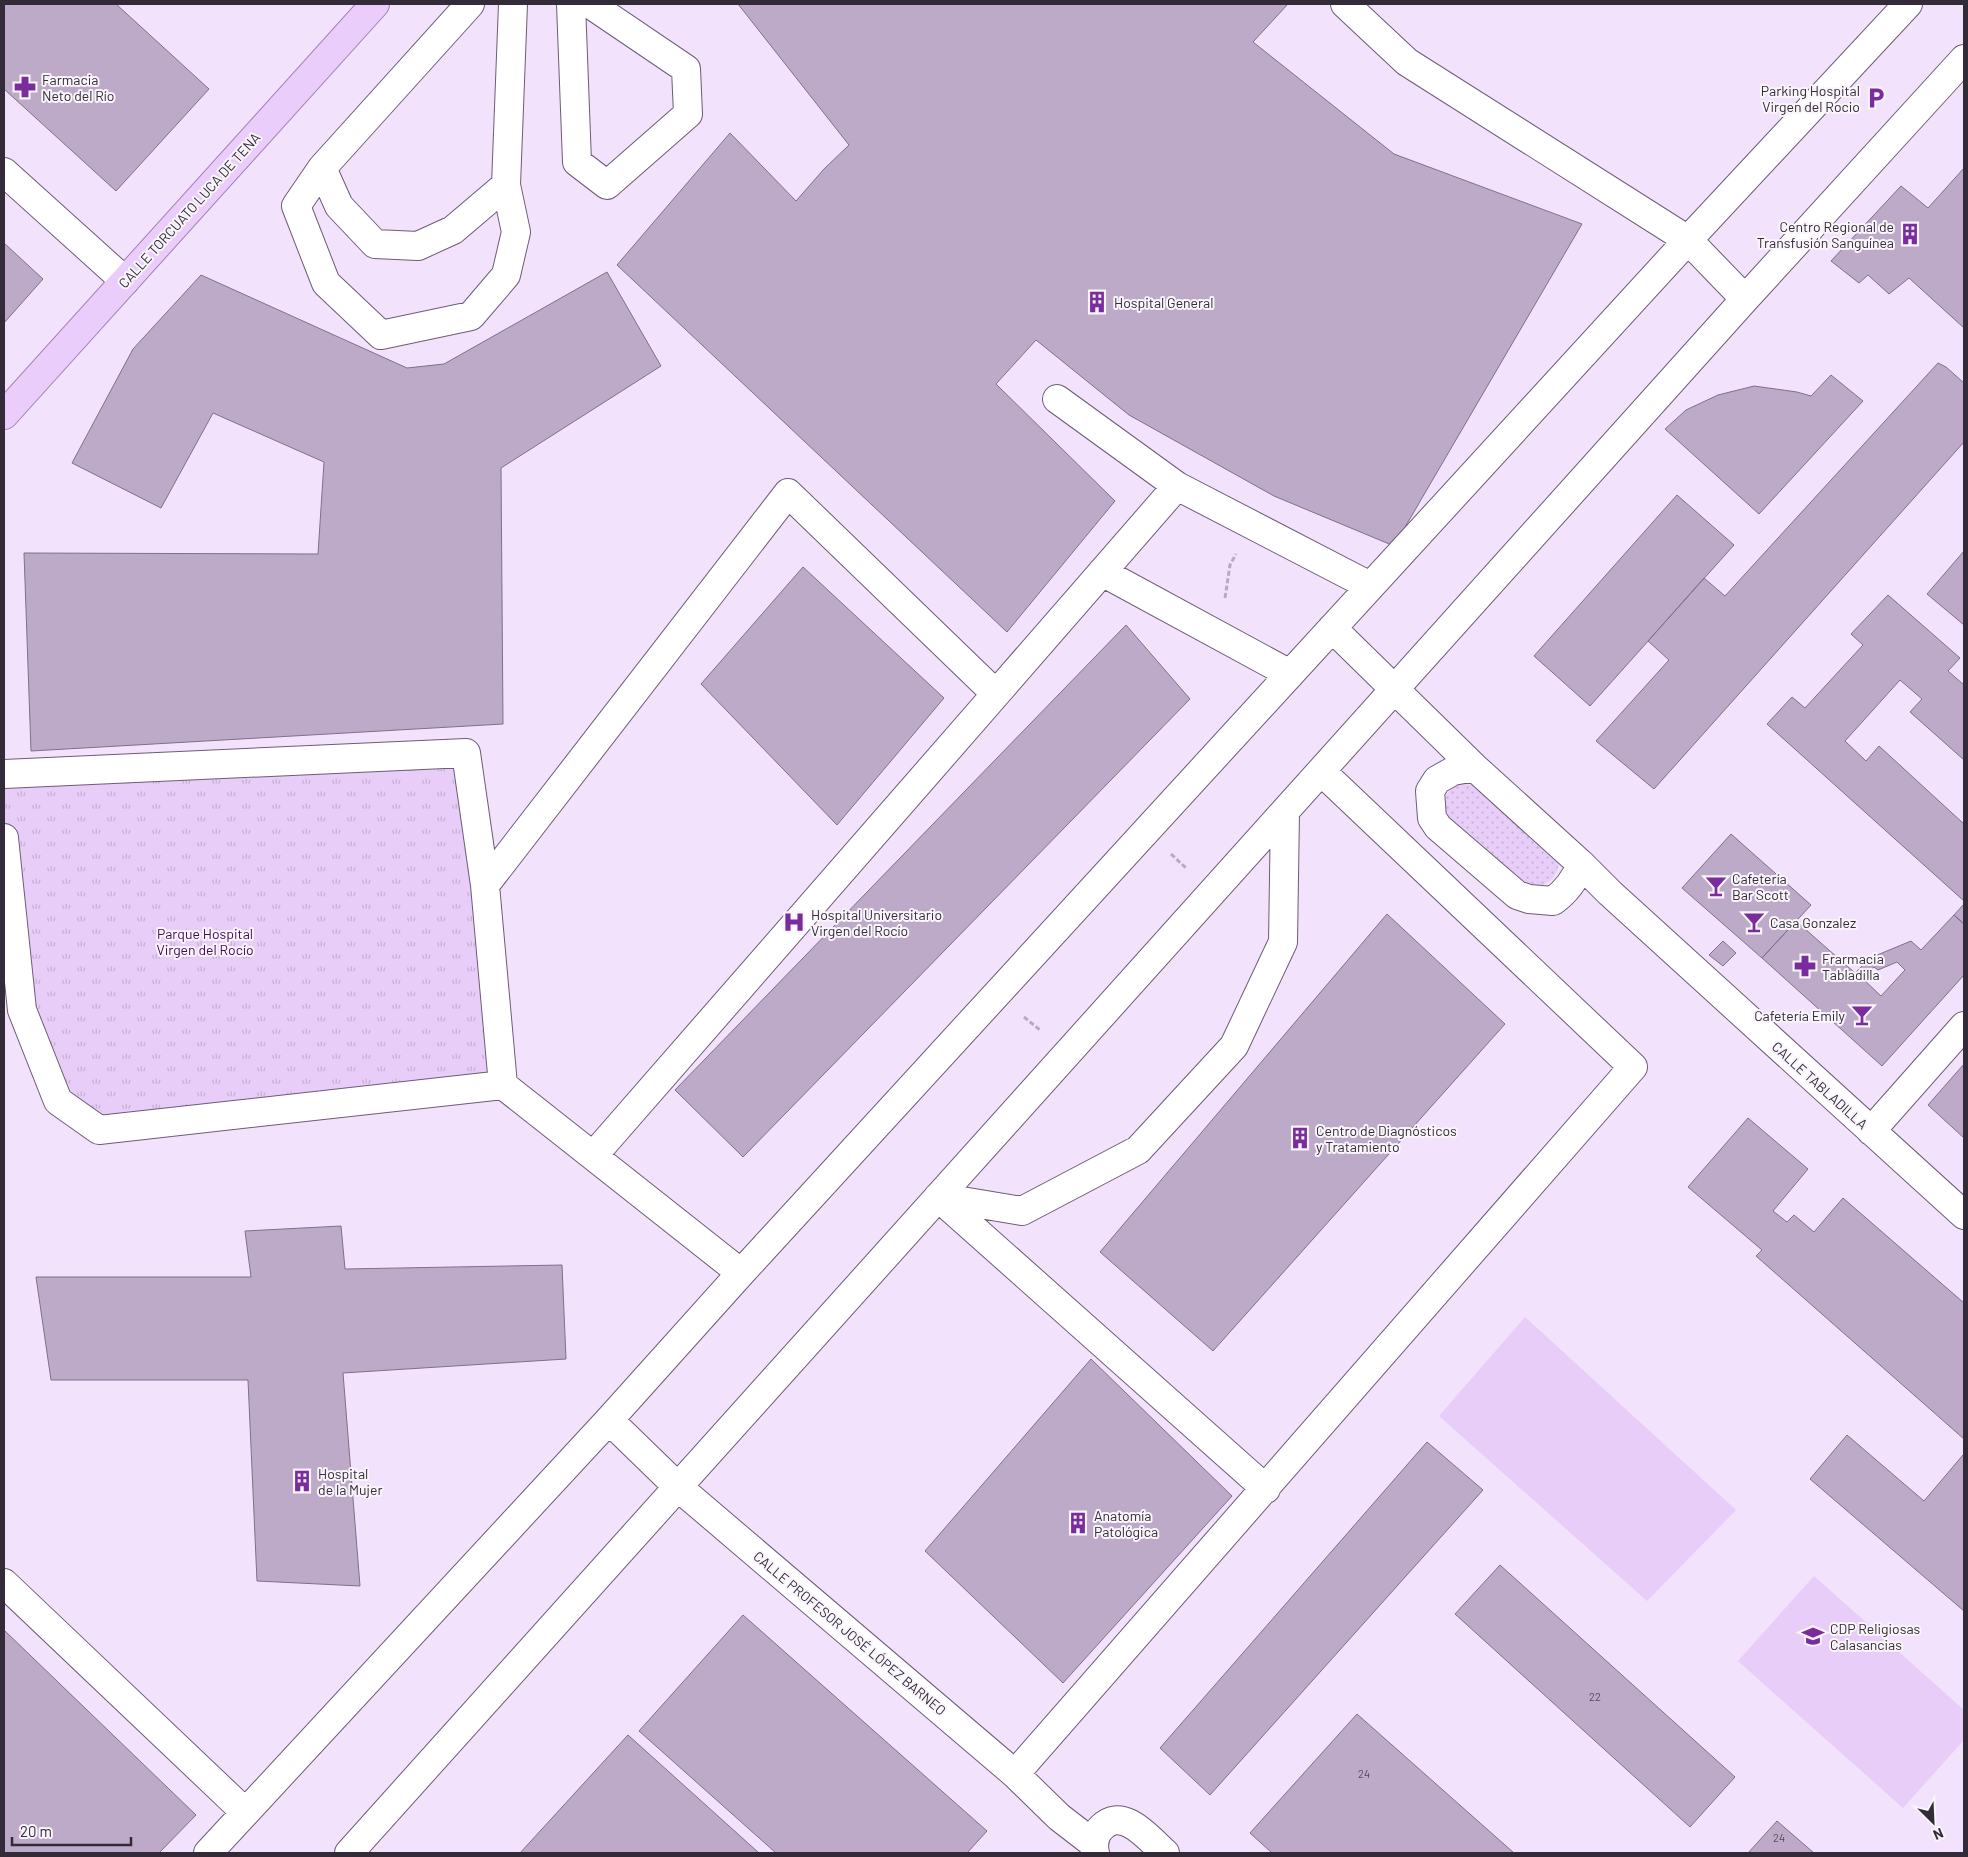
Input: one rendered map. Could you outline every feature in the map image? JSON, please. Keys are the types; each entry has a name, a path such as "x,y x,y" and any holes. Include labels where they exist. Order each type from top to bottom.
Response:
{"main road":[{"name":"CALLE TORCUATO LUCA DE TENA","path":"4,416 375,4"}],"street":[{"path":"470,4 322,168 296,206 326,283 381,335 471,316 506,275 516,232 506,185 512,4"},
{"path":"572,4 577,162 607,185 688,114 686,69 590,4"},
{"path":"1345,4 1407,62 1688,240 1745,299"},
{"path":"208,1853 609,1420 741,1273 1688,240 1908,4"},
{"path":"350,1853 1395,688 1964,59"},
{"path":"322,168 339,206 374,244 418,246 453,230 506,185"},
{"path":"4,172 125,281"},
{"path":"1057,399 1177,486 1370,586"},
{"path":"593,1156 1177,486"},
{"path":"485,885 788,494 996,694"},
{"path":"1102,572 1290,674"},
{"name":"CALLE TABLADILLA","path":"1332,628 1474,767 1964,1215"},
{"path":"4,774 466,753 485,885 503,1085"},
{"path":"1474,767 1453,772 1437,780 1430,790 1432,818 1438,827 1504,886 1516,895 1529,899 1553,901 1577,876 1581,864"},
{"path":"1015,1774 1633,1067 1321,771"},
{"path":"938,1197 1022,1211 1138,1150 1234,1046 1283,942 1285,812"},
{"path":"4,838 22,1010 58,1101 99,1130 503,1085 741,1273"},
{"path":"1871,1131 1964,1026"},
{"path":"938,1197 1266,1488"},
{"name":"CALLE PROFESOR JOSÉ LÓPEZ BARNEO","path":"609,1420 678,1487 1015,1774 1095,1849"},
{"path":"4,1583 245,1812"},
{"name":"CALLE PROFESOR JOSÉ LÓPEZ BARNEO","path":"1095,1849 1096,1836 1101,1828 1109,1822 1118,1820 1128,1822 1138,1828 1165,1853"}],"path":[{"path":"1220,636 1230,565 1254,526"},
{"path":"997,994 1067,1053"}],"green space":[{"name":"Parque Hospital Virgen del Rocío","path":"466,753 503,1085 99,1130 58,1101 22,1010 4,838 4,774"},
{"path":"1459,783 1479,786 1559,862 1553,878 1545,884 1529,889 1447,817 1444,806 1445,797"},
{"path":"1525,1317 1736,1510 1647,1601 1439,1416"},
{"path":"1814,1576 1964,1710 1964,1740 1903,1808 1738,1661"}],"building":[{"path":"4,4 116,4 209,89 116,191 4,89"},
{"name":"Hospital General","path":"738,4 1288,4 1253,42 1394,154 1582,224 1394,546 1274,496 1129,415 1036,340 996,384 1115,501 1007,632 617,265 730,133 796,201 824,169 849,145"},
{"name":"Centro Regional de Transfusión Sanguínea","path":"1964,168 1964,328 1909,278 1889,294 1868,275 1859,283 1831,261 1901,186 1928,208"},
{"path":"4,243 43,279 4,323"},
{"path":"607,272 661,366 501,468 503,724 31,751 24,553 318,554 324,462 213,413 161,508 72,463 133,349 201,275 407,368 444,364"},
{"path":"1938,363 1946,367 1964,383 1964,442 1654,789 1596,741 1669,660 1648,641 1704,578 1725,596"},
{"path":"1831,375 1863,401 1759,514 1665,429 1686,410 1718,395 1754,386 1797,392 1811,396"},
{"path":"1677,495 1734,545 1590,706 1534,656"},
{"path":"1964,551 1964,625 1927,594"},
{"path":"803,567 944,698 837,825 701,684"},
{"path":"1888,595 1960,658 1948,671 1964,685 1964,760 1910,712 1922,699 1900,680 1845,741 1866,761 1879,746 1964,824 1964,901 1767,724 1792,697 1805,708 1863,645 1851,634"},
{"path":"1126,625 1190,699 743,1157 675,1090"},
{"path":"1731,834 1811,905 1762,958 1682,888"},
{"path":"1964,904 1964,924 1954,915"},
{"name":"Centro de Diagnósticos y Tratamiento","path":"1387,914 1505,1024 1213,1351 1100,1252"},
{"path":"1954,915 1964,924 1964,975 1882,1066 1762,958 1796,921 1855,973 1870,958 1911,941 1921,950","holes":["1897,962 1905,970 1881,996 1862,978 1874,967 1878,970"]},
{"path":"1723,941 1736,953 1723,966 1709,955"},
{"path":"1964,1064 1964,1138 1928,1105"},
{"path":"1748,1118 1808,1169 1773,1211 1787,1222 1794,1215 1814,1232 1843,1198 1964,1303 1964,1439 1756,1256 1762,1250 1688,1187"},
{"name":"Hospital de la Mujer","path":"341,1226 345,1269 562,1265 566,1359 343,1373 360,1586 257,1581 248,1380 51,1380 36,1277 251,1277 245,1231"},
{"name":"Anatomía Patológica","path":"1091,1359 1232,1496 1063,1683 925,1551"},
{"path":"1847,1435 1924,1501 1963,1455 1964,1611 1810,1479"},
{"path":"1427,1442 1483,1490 1210,1795 1160,1748"},
{"path":"1500,1565 1735,1777 1690,1827 1455,1614"},
{"path":"743,1615 987,1831 967,1853 776,1853 639,1731"},
{"path":"4,1630 196,1815 159,1853 4,1853"},
{"path":"1357,1714 1514,1853 1272,1853 1250,1833"},
{"path":"628,1735 759,1853 520,1853"},
{"path":"1777,1821 1814,1853 1748,1853"}],"place":[{"name":"Farmacia Neto del Río","path":"25,87"},
{"name":"Parking Hospital Virgen del Rocio","path":"1876,98"},
{"name":"Centro Regional de Transfusión Sanguínea","path":"1910,234"},
{"name":"Hospital General","path":"1097,302"},
{"name":"Cafetería Bar Scott","path":"1716,886"},
{"name":"Hospital Universitario Virgen del Rocío","path":"794,922"},
{"name":"Casa Gonzalez","path":"1754,922"},
{"name":"Frarmacia Tabladilla","path":"1805,966"},
{"name":"Cafetería Emily","path":"1862,1015"},
{"name":"Centro de Diagnósticos y Tratamiento","path":"1300,1138"},
{"name":"Hospital de la Mujer","path":"302,1481"},
{"name":"Anatomía Patológica","path":"1078,1523"},
{"name":"CDP Religiosas Calasancias","path":"1813,1636"}]}
